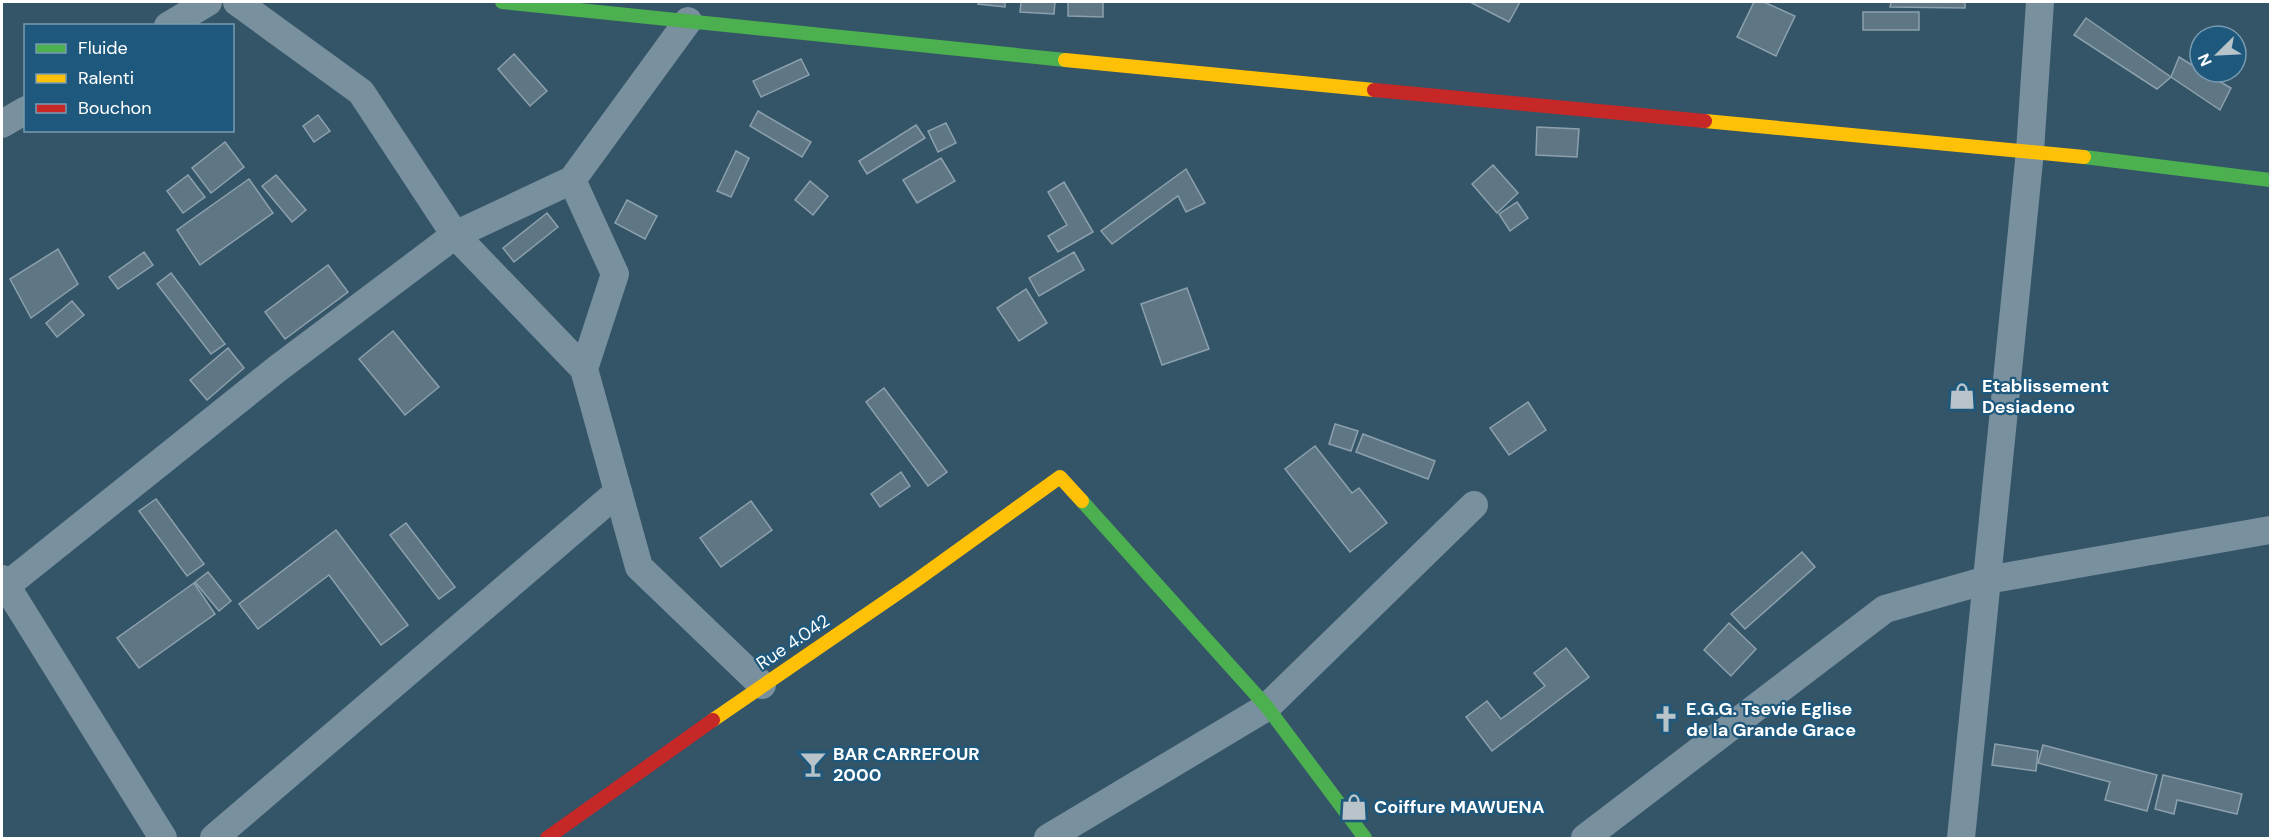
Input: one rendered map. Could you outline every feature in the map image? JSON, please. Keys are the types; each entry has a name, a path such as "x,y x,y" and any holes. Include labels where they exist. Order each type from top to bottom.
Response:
{"street":[{"path":"171,24 208,2"},
{"path":"237,2 361,92 455,235 584,369 639,567 762,685"},
{"path":"502,2 1175,71 2030,151 2271,180"},
{"path":"1961,838 2030,151 2040,2"},
{"path":"163,838 3,584 277,369 455,235 572,180 688,21"},
{"path":"2,124 24,111"},
{"path":"572,180 615,274 584,369"},
{"name":"Rue 4.042","path":"547,838 762,685 914,582 1060,477 1267,707"},
{"path":"214,838 618,492"},
{"path":"1048,838 1267,707 1474,505"},
{"path":"1585,838 1885,609 1987,580 2271,530"},
{"path":"1267,707 1365,838"}],"building":[{"path":"979,2 1005,2 1005,7 978,4"},
{"path":"1021,2 1055,2 1054,14 1020,12"},
{"path":"1068,2 1103,2 1103,17 1068,16"},
{"path":"1470,2 1520,2 1509,22"},
{"path":"1754,2 1764,2 1795,16 1776,56 1737,37"},
{"path":"1891,2 1965,2 1965,8 1890,7"},
{"path":"1863,12 1919,12 1919,30 1863,30"},
{"path":"2086,18 2171,77 2157,89 2074,35"},
{"path":"514,54 547,91 530,106 498,69"},
{"path":"2179,57 2188,63 2188,84 2224,84 2231,88 2220,110 2171,77"},
{"path":"801,59 809,75 761,97 753,81"},
{"path":"758,111 811,142 802,157 750,126"},
{"path":"318,115 330,131 314,142 303,126"},
{"path":"946,123 956,143 938,152 928,131"},
{"path":"916,125 925,138 867,174 859,161"},
{"path":"1537,127 1579,129 1577,157 1536,155"},
{"path":"225,142 244,167 211,193 192,168"},
{"path":"736,151 749,158 731,197 717,191"},
{"path":"941,158 955,181 917,203 903,180"},
{"path":"1493,165 1518,193 1497,213 1472,184"},
{"path":"1186,169 1205,203 1186,212 1178,196 1112,244 1101,231"},
{"path":"188,175 205,197 183,213 167,191"},
{"path":"276,175 306,210 292,222 262,186"},
{"path":"249,179 273,213 200,265 177,230"},
{"path":"810,181 828,196 813,215 795,200"},
{"path":"1064,182 1093,232 1058,252 1048,236 1067,225 1048,192"},
{"path":"627,200 657,216 645,239 615,223"},
{"path":"1517,202 1528,218 1510,231 1499,214"},
{"path":"547,213 558,227 514,262 503,248"},
{"path":"58,249 78,284 31,318 10,279"},
{"path":"144,252 153,265 118,289 109,277"},
{"path":"1074,252 1084,270 1039,296 1029,278"},
{"path":"328,265 348,292 285,339 265,312"},
{"path":"171,273 225,344 211,354 157,284"},
{"path":"1187,288 1209,349 1162,365 1141,304"},
{"path":"1026,289 1047,323 1019,341 997,308"},
{"path":"72,301 84,315 57,337 46,323"},
{"path":"393,331 439,387 405,415 359,359"},
{"path":"228,348 244,368 207,400 190,380"},
{"path":"884,388 947,472 928,486 866,402"},
{"path":"1528,402 1546,430 1509,455 1490,428"},
{"path":"1335,424 1358,431 1351,451 1329,444"},
{"path":"1363,434 1435,461 1428,479 1356,452"},
{"path":"1315,446 1352,493 1359,488 1387,523 1350,552 1285,469"},
{"path":"901,472 910,486 880,507 871,494"},
{"path":"156,499 204,564 187,576 139,511"},
{"path":"751,501 772,530 721,567 700,538"},
{"path":"406,523 455,587 439,599 390,535"},
{"path":"336,530 408,625 381,645 329,575 258,629 239,604"},
{"path":"1802,552 1815,567 1745,629 1731,614"},
{"path":"208,572 231,601 219,611 195,582"},
{"path":"194,583 215,614 139,668 117,638"},
{"path":"1729,623 1756,649 1731,676 1704,650"},
{"path":"1566,648 1589,677 1492,751 1466,717 1487,701 1501,719 1545,686 1534,673"},
{"path":"1995,744 2038,751 2036,771 1992,765"},
{"path":"2043,745 2157,775 2147,811 2105,800 2110,782 2038,763"},
{"path":"2163,775 2242,794 2237,814 2177,800 2174,814 2155,809"}],"traffic: fast":[{"path":"502,2 1065,60"},
{"path":"2084,157 2270,180"},
{"path":"1082,501 1267,707 1365,838"}],"traffic: slow":[{"path":"1065,60 1374,90"},
{"path":"1705,121 2084,157"},
{"path":"713,720 914,582 1060,477 1082,501"}],"traffic: jam":[{"path":"1374,90 1705,121"},
{"path":"547,838 713,720"}],"place":[{"name":"Etablissement Desiadeno","path":"1962,396"},
{"name":"E.G.G. Tsevie Eglise de la Grande Grace","path":"1666,719"},
{"name":"BAR CARREFOUR 2000","path":"813,764"},
{"name":"Coiffure MAWUENA","path":"1354,807"}]}
